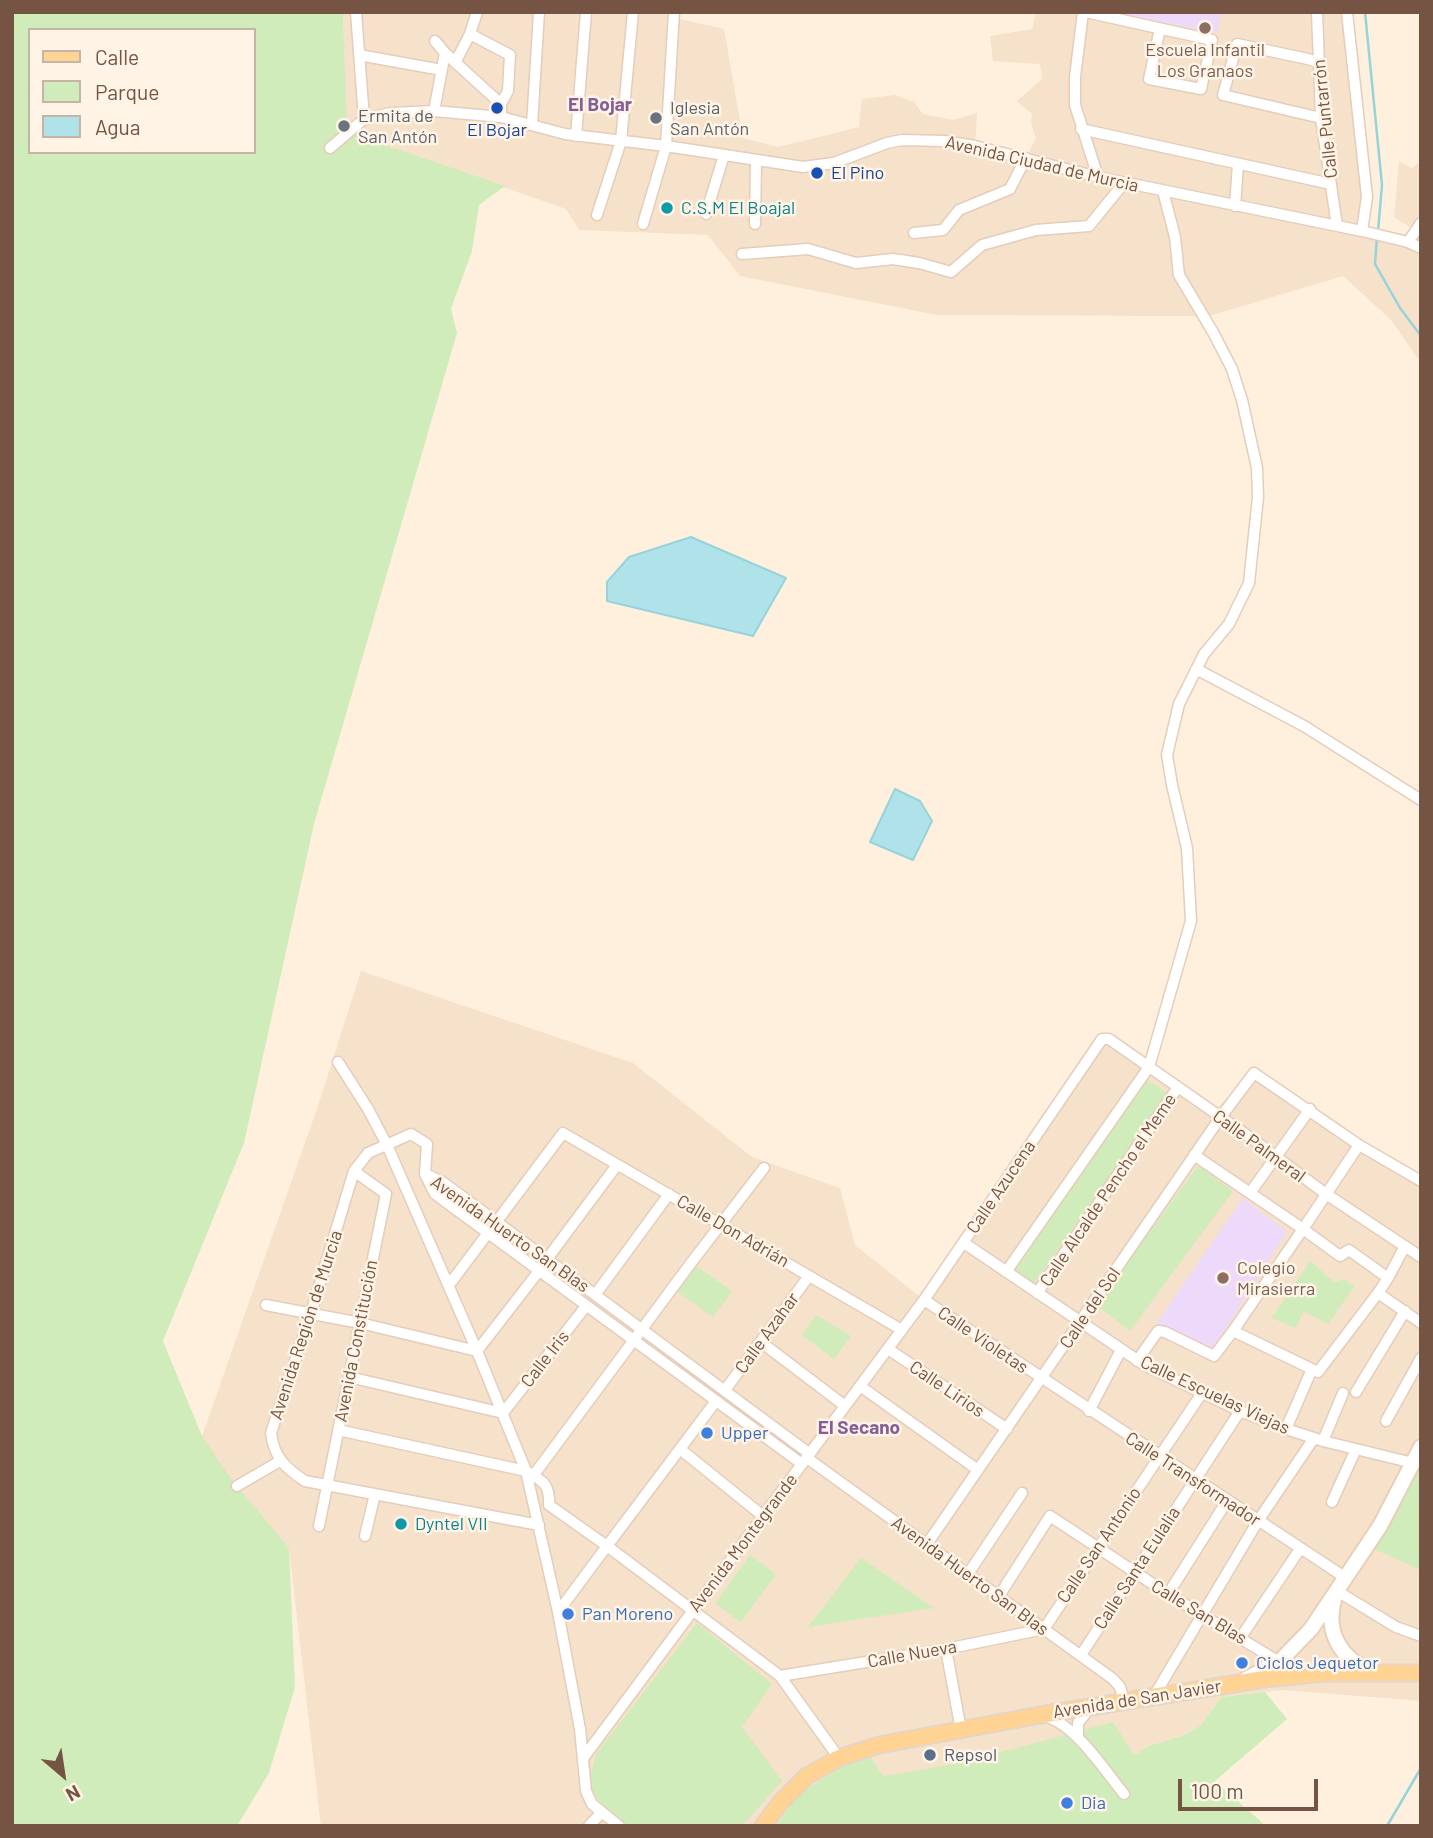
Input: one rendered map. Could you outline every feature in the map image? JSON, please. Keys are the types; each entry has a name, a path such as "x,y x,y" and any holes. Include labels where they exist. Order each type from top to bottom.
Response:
{"main road":[{"path":"1279,1669 1337,1591 1380,1526 1421,1447"},
{"path":"1337,1591 1331,1615 1334,1638 1352,1662 1373,1673"},
{"name":"Avenida de San Javier","path":"763,1826 792,1789 821,1766 879,1745 1234,1683 1279,1669 1325,1673 1420,1673"}],"street":[{"path":"330,148 364,119 356,12"},
{"path":"456,61 470,34 477,12"},
{"path":"532,125 539,12"},
{"path":"576,136 586,12"},
{"path":"597,215 621,141 633,12"},
{"path":"643,224 666,145 674,12"},
{"path":"1098,177 1075,105 1075,77 1084,12 1212,40 1201,89 1149,79 1160,29"},
{"name":"Calle Puntarrón","path":"1317,12 1321,118 1337,226"},
{"path":"1347,12 1367,197 1362,231"},
{"path":"470,34 510,55 508,90 501,104 501,117"},
{"path":"435,41 501,104"},
{"path":"1319,63 1237,44 1223,95 1321,118"},
{"path":"435,111 445,53"},
{"path":"359,55 442,70"},
{"name":"Avenida Ciudad de Murcia","path":"364,119 391,113 435,111 501,117 576,136 666,145 789,166 815,167 887,143 910,139 962,143 1124,183 1389,237 1421,248"},
{"path":"1081,129 1331,184"},
{"path":"706,215 724,155"},
{"path":"915,233 943,230 959,210 1010,189 1026,158"},
{"path":"755,224 756,160"},
{"path":"1235,205 1238,164"},
{"path":"742,254 808,249 856,263 893,259 919,262 951,272 982,245 1036,230 1089,226 1124,183"},
{"path":"1006,1272 1149,1067 1191,921 1187,848 1167,755 1179,704 1204,654 1229,624 1249,583 1258,497 1257,468 1242,400 1232,369 1179,275 1175,237 1163,191"},
{"path":"1408,242 1421,223"},
{"path":"1196,669 1304,726 1421,800"},
{"name":"Calle Palmeral","path":"1099,1042 1105,1038 1109,1039 1326,1194 1421,1257"},
{"name":"Calle Azucena","path":"902,1330 1099,1042"},
{"path":"338,1062 368,1108 387,1145 530,1473 584,1757 586,1791 593,1804 620,1826"},
{"name":"Calle del Sol","path":"927,1544 1194,1155 1254,1073 1310,1110"},
{"name":"Calle Alcalde Pencho el Meme","path":"1037,1293 1178,1087"},
{"path":"1250,1193 1310,1110 1359,1145 1421,1181"},
{"name":"Calle Don Adrián","path":"497,1222 563,1133 902,1330"},
{"path":"354,1171 368,1153 411,1134 427,1144 425,1174"},
{"path":"1137,1361 1158,1331 1214,1356 1359,1145"},
{"path":"1194,1155 1340,1256 1349,1250 1388,1278"},
{"path":"547,1259 617,1165"},
{"path":"530,1473 634,1341 764,1168"},
{"name":"Avenida Región de Murcia","path":"280,1461 271,1433 354,1171"},
{"name":"Avenida Constitución","path":"319,1526 386,1194 354,1171"},
{"name":"Avenida Huerto San Blas","path":"425,1174 444,1183 725,1390 806,1459"},
{"name":"Avenida Huerto San Blas","path":"425,1174 435,1194 586,1306 716,1401 806,1459 927,1544 1113,1679 1124,1701"},
{"path":"595,1294 669,1194"},
{"path":"449,1285 497,1222"},
{"name":"Calle Escuelas Viejas","path":"964,1243 1137,1361 1202,1393 1240,1411 1319,1440 1413,1463"},
{"path":"1286,1429 1315,1371 1378,1293 1405,1246"},
{"path":"477,1350 539,1271"},
{"name":"Calle Azahar","path":"725,1390 809,1276"},
{"path":"1378,1293 1421,1323"},
{"name":"Calle Violetas","path":"924,1300 1041,1379"},
{"path":"266,1305 477,1350"},
{"name":"Calle Iris","path":"503,1413 586,1306"},
{"path":"1356,1392 1405,1311"},
{"name":"Avenida Montegrande","path":"584,1757 902,1330"},
{"path":"1233,1331 1315,1371"},
{"path":"761,1342 845,1406"},
{"name":"Calle Lirios","path":"888,1349 1007,1429"},
{"path":"1089,1410 1121,1350"},
{"path":"1386,1421 1421,1358"},
{"path":"349,1377 503,1413"},
{"name":"Calle Transformador","path":"1041,1379 1346,1578"},
{"path":"860,1386 978,1470"},
{"name":"Calle San Antonio","path":"1044,1629 1202,1393"},
{"path":"1154,1696 1258,1521 1319,1440 1343,1393"},
{"path":"558,1612 716,1401"},
{"name":"Calle Santa Eulalia","path":"1081,1655 1240,1411"},
{"path":"338,1430 530,1473 550,1491 549,1505 780,1676 839,1758"},
{"path":"680,1449 763,1516"},
{"path":"1332,1502 1356,1449"},
{"path":"237,1486 280,1461 305,1481 539,1525"},
{"path":"968,1574 1022,1493"},
{"path":"366,1536 375,1494"},
{"path":"1168,1594 1227,1501"},
{"name":"Calle San Blas","path":"999,1596 1050,1516 1168,1594 1241,1637 1279,1669"},
{"path":"1241,1637 1300,1549"},
{"path":"1337,1591 1396,1627 1421,1636"},
{"name":"Calle Nueva","path":"780,1676 946,1649 1044,1629"},
{"path":"946,1649 961,1730"},
{"path":"1077,1738 1078,1723 1091,1707"},
{"path":"1040,1716 1055,1719 1077,1738 1124,1794"},
{"path":"589,1826 601,1812"}],"shaded area":[{"path":"343,12 674,12 675,18 724,29 743,138 778,147 859,127 862,99 895,95 914,102 923,114 953,120 977,113 975,146 1026,158 1036,138 1031,123 1032,114 1017,101 1042,79 1040,64 993,61 990,36 1032,29 1036,12 1347,12 1367,197 1362,230 1408,242 1421,223 1421,363 1391,320 1343,276 1209,316 937,315 740,276 708,235 579,230 566,209 346,132"},
{"name":"Escuela Infantil Los Granaos","path":"1115,12 1222,12 1217,33"},
{"path":"1399,161 1412,168 1418,163 1421,164 1421,213 1410,227 1394,217"},
{"path":"361,971 633,1063 752,1157 840,1188 855,1245 924,1300 1102,1039 1216,1109 1254,1073 1421,1176 1421,1701 1283,1690 1221,1697 1201,1725 1185,1735 1151,1745 1134,1755 782,1826 321,1826 289,1548 246,1529 202,1436 319,1103"},
{"name":"Colegio Mirasierra","path":"1243,1198 1287,1232 1212,1350 1156,1324"}],"green space":[{"path":"12,12 343,12 347,132 505,186 479,205 472,251 451,309 457,333 314,824 244,1143 163,1341 202,1436 232,1480 289,1548 295,1687 269,1773 237,1826 12,1826"},
{"path":"1145,1078 1167,1093 1032,1287 1010,1272"},
{"path":"1198,1166 1233,1191 1130,1331 1096,1305"},
{"path":"1310,1261 1334,1282 1345,1279 1354,1287 1328,1324 1304,1311 1295,1328 1272,1318"},
{"path":"696,1266 732,1291 713,1317 676,1291"},
{"path":"816,1315 851,1336 834,1359 802,1335"},
{"path":"1420,1448 1421,1570 1367,1546"},
{"path":"750,1555 776,1574 741,1622 715,1604"},
{"path":"861,1558 934,1608 808,1627"},
{"path":"697,1623 772,1684 742,1727 782,1781 742,1826 627,1826 601,1804 592,1788 591,1773 596,1754"},
{"path":"1265,1692 1287,1719 1215,1781 1266,1826 776,1826 798,1796 833,1771 869,1755 883,1776 961,1763 1113,1722 1134,1755 1151,1745 1185,1735 1201,1725 1221,1697"}],"water":[{"path":"691,537 786,578 753,636 607,601 607,582 629,557"},
{"path":"895,789 920,801 932,821 913,860 870,842"}],"waterway":[{"path":"1365,12 1382,185 1378,231"},
{"path":"1377,237 1375,264 1400,308 1421,336"},
{"path":"1387,1826 1421,1768"}],"place":[{"name":"Escuela Infantil Los Granaos","path":"1205,28"},
{"name":"El Bojar","path":"497,108"},
{"name":"Iglesia San Antón","path":"656,118"},
{"name":"Ermita de San Antón","path":"344,126"},
{"name":"El Pino","path":"817,173"},
{"name":"C.S.M El Boajal","path":"667,208"},
{"name":"Colegio Mirasierra","path":"1223,1278"},
{"name":"Upper","path":"707,1433"},
{"name":"Dyntel VII","path":"401,1524"},
{"name":"Pan Moreno","path":"568,1614"},
{"name":"Ciclos Jequetor","path":"1242,1663"},
{"name":"Repsol","path":"930,1755"},
{"name":"Dia","path":"1067,1803"}],"district":[{"name":"El Bojar","path":"600,105"},
{"name":"El Secano","path":"859,1428"}]}
